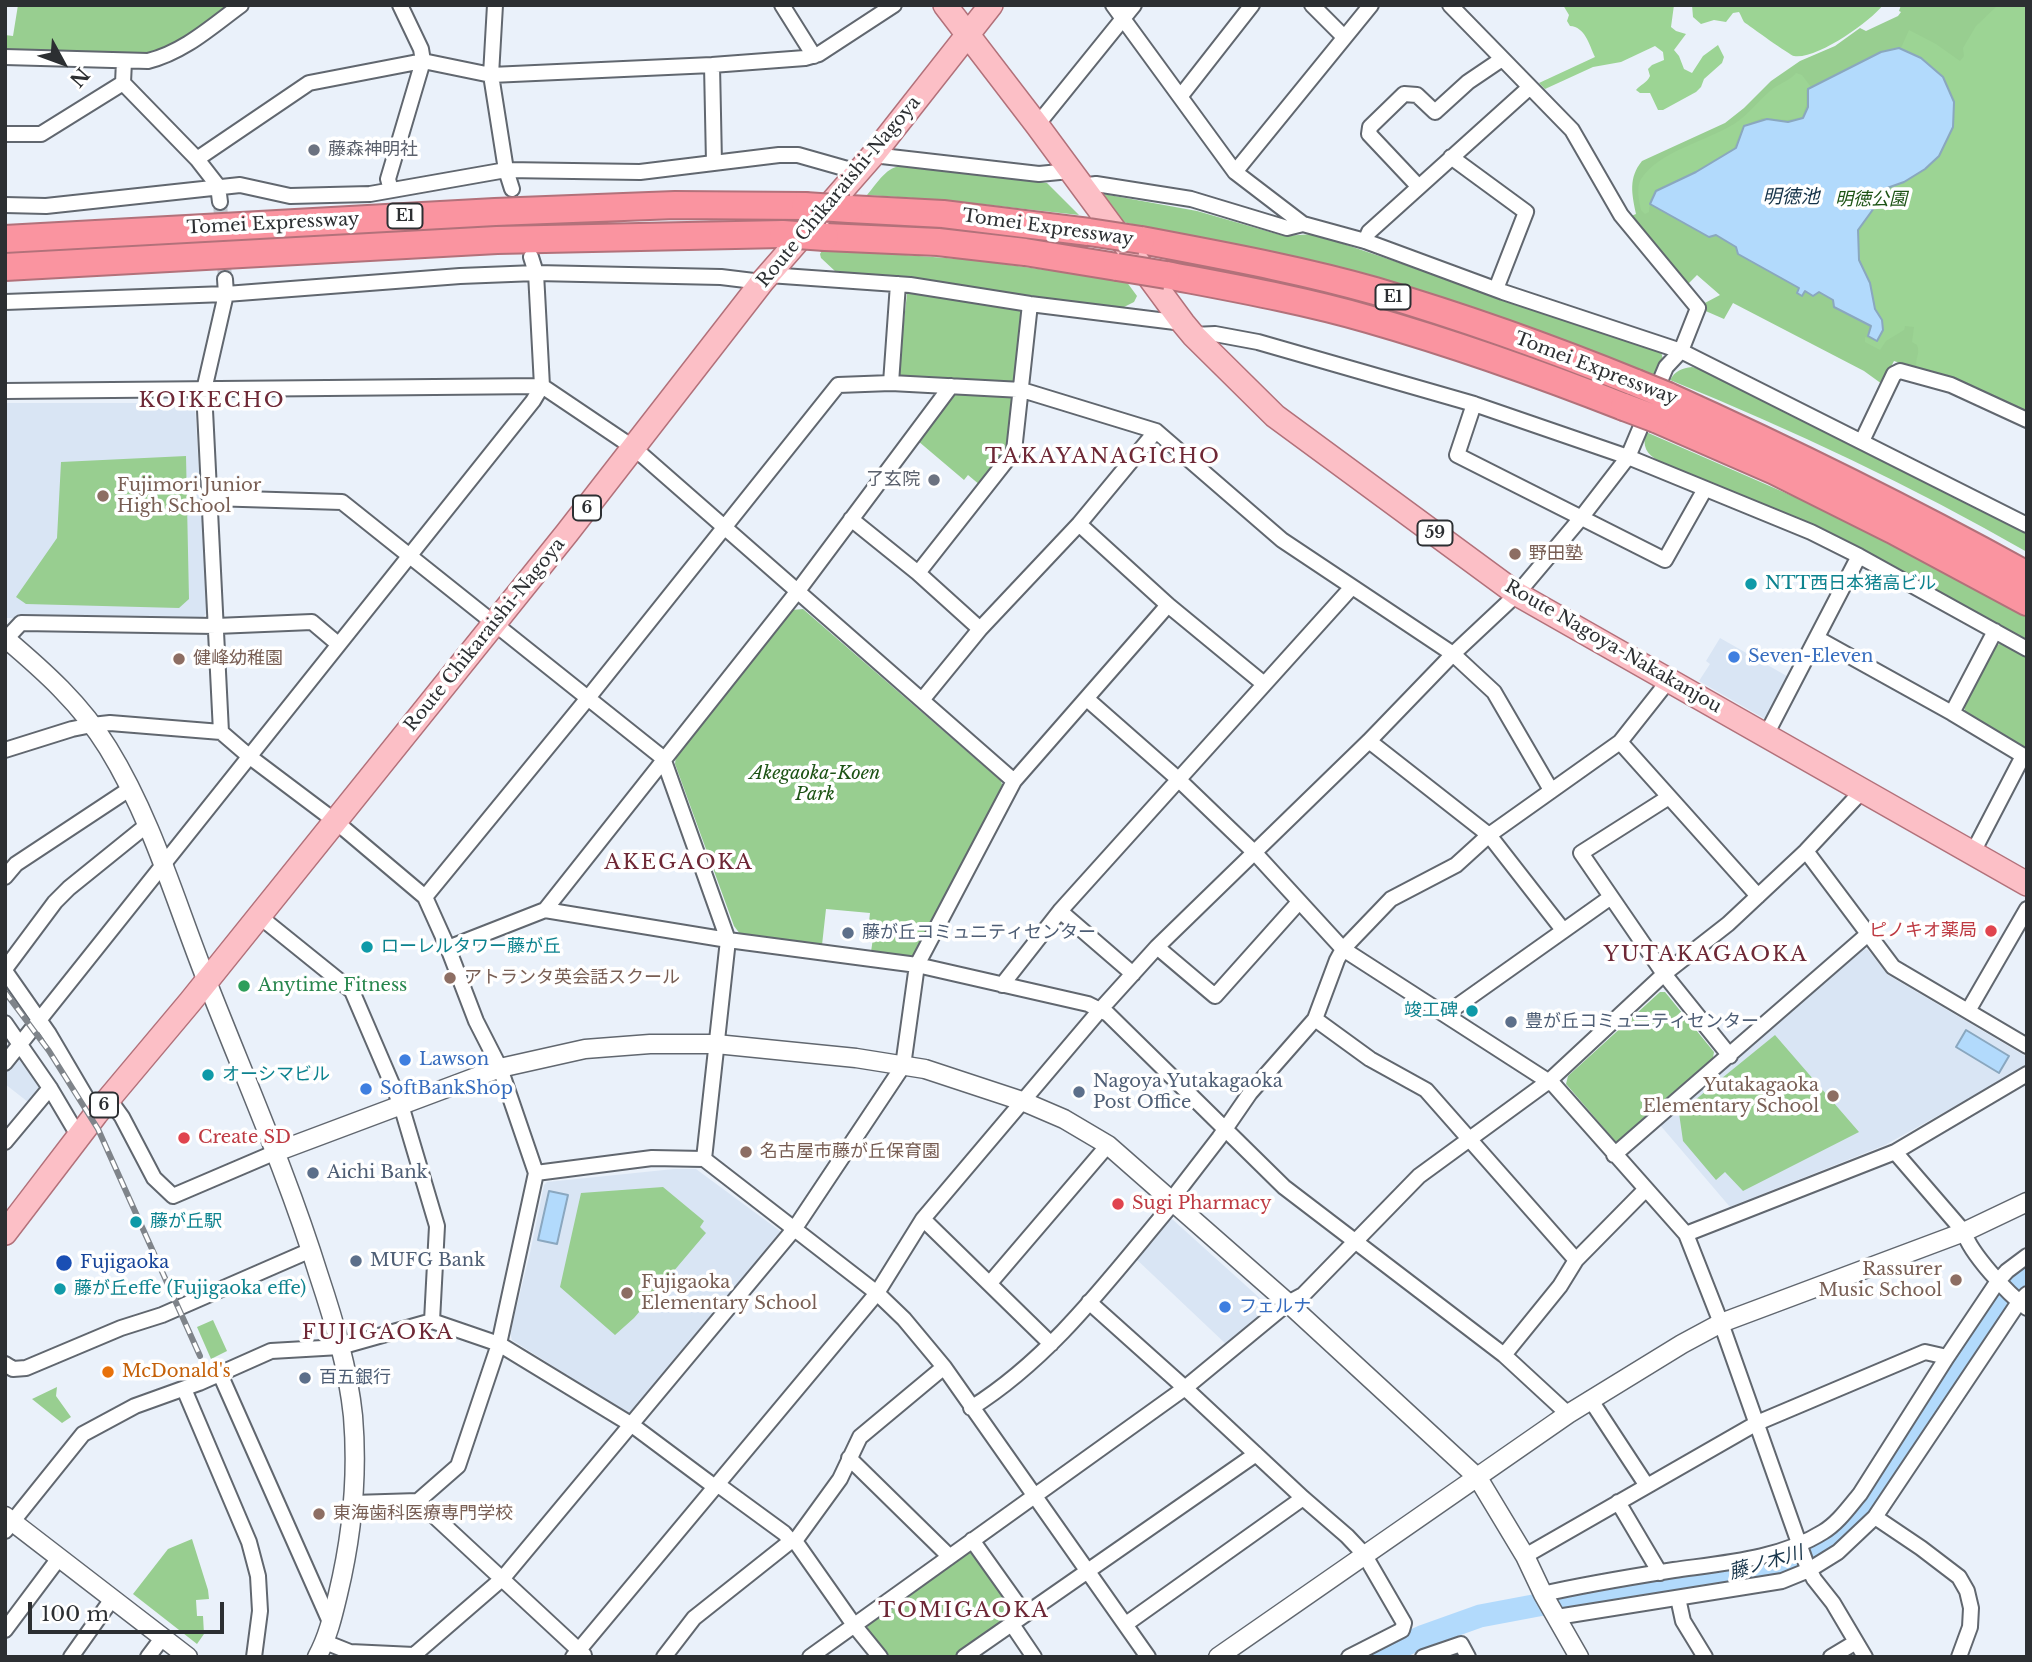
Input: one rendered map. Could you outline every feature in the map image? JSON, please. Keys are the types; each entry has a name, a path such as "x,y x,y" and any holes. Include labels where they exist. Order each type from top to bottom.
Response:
{"highway":[{"name":"Tomei Expressway","path":"5,239 495,212 676,205 805,206 943,214 1141,240 1268,265 1373,291 1568,356 1668,396 1832,473 2027,575"},
{"name":"Tomei Expressway","path":"5,267 496,240 783,234 938,242 1025,252 1166,275 1261,293 1367,319 1558,380 1775,471 2027,602"}],"main road":[{"name":"Route Nagoya-Nakakanjou","path":"945,5 1188,329 1275,416 1517,594 2027,884"},
{"name":"Route Chikaraishi-Nagoya","path":"5,1233 103,1106 634,448 766,278 873,155 991,5"}],"street":[{"path":"5,57 148,61 166,57 188,44 241,5"},
{"path":"391,190 388,179 422,61 421,49 400,5"},
{"path":"495,5 491,75 506,170 512,190"},
{"path":"782,5 814,57"},
{"path":"197,159 309,83 422,61 491,75 712,65 814,57 894,5"},
{"path":"1113,5 1235,172 1303,224 1365,241 1496,289 1681,351 2027,525"},
{"path":"1037,125 1134,5"},
{"path":"1180,97 1252,5"},
{"path":"1312,5 1344,37"},
{"path":"1235,172 1371,5"},
{"path":"418,1501 503,1578 580,1655 716,1485 877,1293 923,1219 1100,1010 1157,947 1517,594 1628,457 1666,367 1681,351 1698,308 1621,215 1572,130 1450,5"},
{"path":"1418,186 1369,134 1370,127 1404,94 1417,96 1435,112 1468,82 1502,59"},
{"path":"124,61 123,83 197,159 218,186 220,202"},
{"path":"712,65 714,163"},
{"path":"5,134 41,134 123,83"},
{"path":"1365,241 1369,232 1418,186 1530,87"},
{"path":"5,205 46,206 240,185 290,196 370,194 506,170 640,172 779,155 798,155 858,172"},
{"path":"873,155 1076,179 1191,199 1287,228 1303,224"},
{"path":"1451,157 1526,212 1496,289"},
{"path":"5,1063 533,401 542,386 536,274 531,257"},
{"path":"5,302 226,287 460,276 536,274 766,278 898,284 1188,329 1258,342 1474,404 1628,457 1811,532 2027,649"},
{"path":"891,383 898,284"},
{"path":"221,732 204,390 226,287"},
{"path":"918,573 1014,451 1030,304"},
{"path":"1862,441 1894,374 1900,371 1951,385 2027,420"},
{"path":"425,897 838,385 891,383 1022,390 1156,431 1282,540 1453,654 1494,692 1551,790"},
{"path":"5,391 542,386 634,448 1014,781"},
{"path":"545,910 797,592 951,386"},
{"path":"1474,404 1457,455 1665,560 1704,489"},
{"path":"922,700 981,629 1079,524 1156,431"},
{"path":"210,498 342,502 663,758 728,940 704,1159"},
{"path":"851,519 981,629"},
{"path":"1079,524 1168,605 1264,684"},
{"path":"1766,735 1859,556"},
{"path":"1002,985 1060,911 1352,587"},
{"path":"338,644 312,622 216,626 21,623 6,639 74,702 92,725 131,788 276,1152 311,1250 340,1348 353,1416 353,1503 347,1557 321,1650 414,1655 503,1578 795,1228 903,1066 917,965 1014,781 1168,605"},
{"path":"1952,713 1995,631"},
{"path":"1817,638 2025,757 1972,854"},
{"path":"971,1408 1006,1384 1051,1344 1173,1200 1250,1093 1315,1019 1343,949 1391,900 1456,864 1489,835 1620,742 1669,680"},
{"path":"1087,699 1178,779 1255,853 1343,949 1549,1081 1686,1234 1721,1323 1804,1556 1814,1579 1833,1603 1865,1657"},
{"path":"5,750 72,729 110,723 221,732 335,821 425,897 476,1021 500,1068 537,1173 499,1344 458,1466 418,1501 353,1503"},
{"path":"1369,741 1489,835 1563,930"},
{"path":"1620,742 1758,896"},
{"path":"5,877 16,864 131,788"},
{"path":"810,1657 1185,1388 1288,1303 1303,1295 1419,1176 1549,1081 1664,974 1728,924 1806,851 1862,791"},
{"path":"1669,797 1581,853 1664,974 1730,1056"},
{"path":"147,825 55,902 5,970 66,1061 103,1106 122,1117 154,1178 173,1196 276,1152 500,1068 585,1049 650,1044 716,1044 856,1058 956,1077 1064,1119 1108,1144 1288,1303 1478,1478 1525,1556 1579,1657"},
{"path":"1806,851 1893,967 2027,1046"},
{"path":"1446,1014 1611,897"},
{"path":"1157,947 1215,996 1299,902"},
{"path":"1968,1011 2027,909"},
{"path":"448,948 545,910 728,940 917,965 1088,1004 1108,1014 1284,1187 1504,1355 1568,1414"},
{"path":"1060,911 1133,974"},
{"path":"259,916 352,991 401,1105 437,1226 432,1321"},
{"path":"1614,1155 1868,934"},
{"path":"1315,1019 1370,1059 1426,1090 1576,1260"},
{"path":"5,1023 50,1088 79,1137"},
{"path":"1686,1234 1895,1152 2027,1074"},
{"path":"5,1142 50,1088"},
{"path":"990,1283 1108,1144"},
{"path":"1543,1594 1776,1552 1804,1556 1838,1552 1875,1517 2022,1300 2000,1282 1967,1240 1964,1231 1895,1152"},
{"path":"537,1173 652,1158 704,1159 795,1228 877,1293 904,1319 944,1367 1148,1657"},
{"path":"1504,1355 1560,1286 1576,1260 1646,1189"},
{"path":"1219,1657 1590,1399 1682,1344 1721,1323 1964,1231 2027,1202"},
{"path":"923,1219 1051,1344"},
{"path":"5,1364 13,1368 26,1368 121,1328 162,1315 311,1250"},
{"path":"1557,1617 1782,1581 1804,1556 1809,1540 1826,1531 1860,1494 1947,1357 2007,1271 2027,1256"},
{"path":"1089,1302 1364,1554 1404,1623 1402,1630 1349,1657"},
{"path":"188,1657 59,1558 8,1523 83,1434 135,1406 184,1389 271,1351 340,1348 432,1321 499,1344 632,1425 784,1533 793,1541 880,1657"},
{"path":"1525,1556 1756,1423 1924,1352 1947,1357"},
{"path":"664,1657 694,1618 793,1541 840,1479 860,1437 944,1367"},
{"path":"220,1374 330,1622"},
{"path":"184,1389 249,1542 258,1576 261,1611 254,1657"},
{"path":"1590,1399 1647,1486"},
{"path":"964,1657 1256,1454"},
{"path":"849,1458 949,1556"},
{"path":"1126,1623 1303,1498"},
{"path":"1618,1502 1660,1573"},
{"path":"1875,1517 1959,1577 1967,1591 1971,1608 1970,1627 1959,1657"},
{"path":"972,1540 1024,1613"},
{"path":"5,1630 59,1558"},
{"path":"1678,1598 1683,1621 1705,1657"},
{"path":"71,1657 112,1599"},
{"path":"1011,1623 1034,1657"},
{"path":"148,1657 163,1637"},
{"path":"1831,1657 1856,1642"},
{"path":"1423,1657 1461,1644 1468,1657"}],"shaded area":[{"name":"Fujimori Junior High School","path":"5,403 191,403 195,407 207,612 202,619 5,618"},
{"path":"1720,638 1792,679 1769,717 1765,719 1699,681 1710,664 1706,661"},
{"name":"Yutakagaoka Elementary School","path":"1859,948 1868,950 1888,975 2027,1057 2026,1067 1885,1145 1730,1207 1660,1125"},
{"path":"15,1060 20,1060 41,1085 28,1102 5,1084 5,1072"},
{"name":"Fujigaoka Elementary School","path":"696,1169 780,1231 781,1235 636,1414 628,1414 512,1340 510,1333 544,1185 547,1182"},
{"path":"1172,1219 1273,1310 1228,1346 1134,1257 1165,1220"}],"green space":[{"path":"18,5 241,5 166,56 5,56 5,35 13,36"},
{"path":"1563,5 1674,5 1671,27 1686,34 1674,50 1684,69 1692,73 1703,56 1718,45 1724,57 1722,63 1704,79 1696,92 1663,110 1658,110 1650,93 1636,90 1650,76 1648,69 1664,60 1663,52 1655,46 1621,62 1593,67 1545,89 1539,83 1595,57 1583,33 1570,26 1567,21 1569,15"},
{"path":"1692,5 1883,5 1842,38 1815,52 1794,56 1744,22 1739,12 1733,13 1726,22 1714,20 1701,24 1693,17"},
{"name":"明徳公園","path":"1901,5 2027,5 2027,413 1985,393 1894,361 1882,384 1864,371 1733,303 1724,319 1701,309 1703,304 1720,295 1697,275 1687,285 1631,216 1636,214 1632,193 1633,180 1642,161 1725,123 1771,81 1800,61 1835,46 1860,28 1866,31 1898,16"},
{"path":"1998,5 2027,5 2027,411 1989,393 1917,368 1918,348 1912,342 1914,327 1905,326 1904,330 1886,341 1880,350 1865,342 1865,337 1877,342 1884,330 1882,320 1875,309 1871,283 1859,259 1859,231 1878,199 1888,188 1904,183 1926,170 1940,156 1954,127 1955,101 1944,77 1921,57 1901,48 1909,30 1960,61 1964,56 1963,48 1976,26"},
{"path":"1796,73 1802,75 1811,87 1806,90 1806,105 1802,117 1787,120 1762,118 1743,126 1734,148 1694,172 1655,190 1649,212 1645,214 1641,210 1639,186 1649,169 1671,154 1734,124 1770,91"},
{"path":"900,166 987,173 1047,183 1079,215 944,200 867,195 885,173"},
{"path":"1098,193 1197,211 1284,236 1314,234 1661,351 1664,364 1656,377 1467,311 1343,274 1119,221"},
{"path":"823,249 974,260 1126,281 1137,296 1134,302 1120,309 1033,300 887,275 836,272 821,258"},
{"path":"912,290 1020,307 1025,312 1016,380 1012,383 902,378 898,374 907,294"},
{"path":"1692,367 1706,371 2027,532 2027,552 1852,460 1670,380 1679,370"},
{"path":"954,394 1010,394 1015,400 1010,449 980,485 968,475 964,480 918,441"},
{"path":"1646,432 1820,508 1928,561 2027,616 2027,643 1825,533 1659,461 1646,449"},
{"path":"186,456 189,599 179,608 26,604 16,597 57,538 61,462"},
{"name":"Akegaoka-Koen Park","path":"803,609 1001,781 1003,788 916,957 910,959 871,952 874,931 868,930 870,913 826,909 822,945 740,934 734,926 675,764 676,755 792,610"},
{"path":"2002,643 2027,658 2027,750 1966,714 1964,707 1997,645"},
{"path":"1660,992 1665,992 1714,1052 1713,1058 1622,1141 1615,1141 1566,1084 1568,1076"},
{"path":"1775,1035 1859,1132 1743,1191 1725,1172 1716,1180 1683,1141 1679,1113"},
{"path":"663,1187 704,1221 700,1227 706,1233 634,1318 615,1335 560,1287 581,1193"},
{"path":"213,1320 227,1351 211,1359 197,1327"},
{"path":"57,1387 56,1396 71,1417 62,1423 32,1399"},
{"path":"192,1539 209,1599 196,1600 197,1616 203,1616 204,1634 197,1644 133,1594 168,1549"},
{"path":"966,1552 976,1553 1015,1607 1014,1616 955,1657 886,1657 867,1632 868,1624"}],"water":[{"name":"明徳池","path":"1899,48 1921,58 1943,77 1954,102 1953,127 1939,156 1904,182 1887,188 1877,198 1874,208 1858,230 1859,260 1870,283 1875,309 1882,320 1883,330 1877,341 1868,336 1871,326 1834,307 1833,300 1819,292 1813,296 1805,291 1802,296 1797,293 1799,288 1738,254 1736,247 1716,235 1709,237 1650,204 1656,191 1696,172 1736,148 1744,126 1767,119 1788,122 1803,118 1808,107 1808,89 1881,52"},
{"path":"1966,1030 2009,1056 1999,1073 1956,1047"},
{"path":"549,1191 568,1195 557,1244 538,1240"}],"waterway":[{"name":"藤ノ木川","path":"1379,1657 1424,1636 1480,1616 1759,1569 1803,1556 1835,1535 1860,1508 1970,1340 2005,1293 2027,1272"}],"tunnel":[{"path":"220,202 225,279"}],"railway":[{"path":"5,992 49,1051 98,1129 200,1356"}],"place":[{"name":"藤森神明社","path":"314,150"},
{"name":"了玄院","path":"934,480"},
{"name":"Fujimori Junior High School","path":"103,496"},
{"name":"野田塾","path":"1515,554"},
{"name":"NTT西日本猪高ビル","path":"1751,584"},
{"name":"Seven-Eleven","path":"1734,657"},
{"name":"健峰幼稚園","path":"179,659"},
{"name":"ピノキオ薬局","path":"1991,931"},
{"name":"藤が丘コミュニティセンター","path":"848,933"},
{"name":"ローレルタワー藤が丘","path":"367,947"},
{"name":"アトランタ英会話スクール","path":"450,978"},
{"name":"Anytime Fitness","path":"244,986"},
{"name":"竣工碑","path":"1472,1011"},
{"name":"豊が丘コミュニティセンター","path":"1511,1022"},
{"name":"Lawson","path":"405,1060"},
{"name":"オーシマビル","path":"208,1075"},
{"name":"SoftBankShop","path":"366,1089"},
{"name":"Nagoya Yutakagaoka Post Office","path":"1079,1092"},
{"name":"Yutakagaoka Elementary School","path":"1833,1096"},
{"name":"Create SD","path":"184,1138"},
{"name":"名古屋市藤が丘保育園","path":"746,1152"},
{"name":"Aichi Bank","path":"313,1173"},
{"name":"Sugi Pharmacy","path":"1118,1204"},
{"name":"藤が丘駅","path":"136,1222"},
{"name":"MUFG Bank","path":"356,1261"},
{"name":"Fujigaoka","path":"64,1263"},
{"name":"Rassurer Music School","path":"1956,1280"},
{"name":"藤が丘effe (Fujigaoka effe)","path":"60,1289"},
{"name":"Fujigaoka Elementary School","path":"627,1293"},
{"name":"フェルナ","path":"1225,1307"},
{"name":"McDonald's","path":"108,1372"},
{"name":"百五銀行","path":"305,1378"},
{"name":"東海歯科医療専門学校","path":"319,1514"}],"district":[{"name":"KOIKECHO","path":"212,401"},
{"name":"TAKAYANAGICHO","path":"1103,457"},
{"name":"AKEGAOKA","path":"679,863"},
{"name":"YUTAKAGAOKA","path":"1706,955"},
{"name":"FUJIGAOKA","path":"378,1333"},
{"name":"TOMIGAOKA","path":"964,1611"}]}
